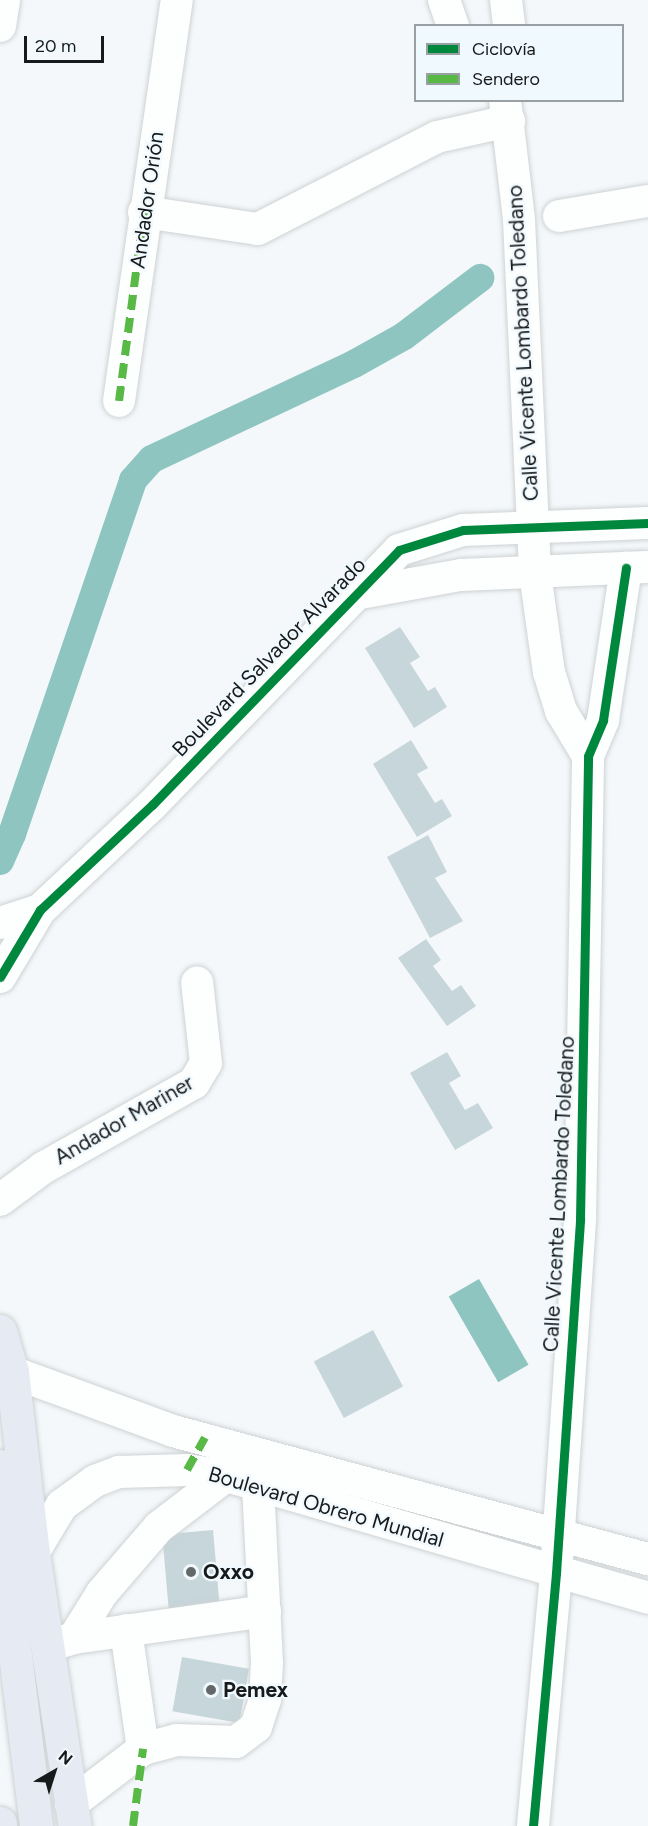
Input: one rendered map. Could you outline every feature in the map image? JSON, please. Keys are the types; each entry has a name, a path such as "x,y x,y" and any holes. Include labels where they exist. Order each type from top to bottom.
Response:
{"main road":[{"path":"0,1331 12,1372 33,1553 61,1642 73,1815"},
{"path":"0,1466 8,1597 36,1826"}],"street":[{"path":"0,26 4,0"},
{"name":"Andador Orión","path":"119,401 144,212 177,0"},
{"path":"444,0 452,24"},
{"path":"506,0 509,24"},
{"path":"144,212 246,230 264,228 436,137 507,111"},
{"name":"Calle Vicente Lombardo Toledano","path":"507,111 519,219 536,573 549,672 561,711 588,756"},
{"path":"559,216 648,201"},
{"name":"Boulevard Salvador Alvarado","path":"0,977 40,910 152,805 399,550 463,530 533,525 648,523"},
{"name":"Calle Vicente Lombardo Toledano","path":"533,1826 556,1573 580,1220 588,756 603,720 637,567"},
{"name":"Boulevard Salvador Alvarado","path":"355,594 461,575 637,567"},
{"name":"Boulevard Salvador Alvarado","path":"0,923 40,910"},
{"name":"Andador Mariner","path":"0,1200 43,1168 194,1083 206,1063 197,982"},
{"name":"Boulevard Obrero Mundial","path":"12,1372 173,1431 648,1559"},
{"name":"Boulevard Obrero Mundial","path":"33,1553 62,1505 95,1481 119,1472 148,1469 226,1476 648,1598"},
{"path":"61,1642 159,1527 188,1501 226,1476"},
{"path":"73,1815 143,1749 177,1740 236,1742 256,1728 265,1700 266,1611 258,1485"},
{"path":"61,1642 126,1630 266,1611"},
{"path":"126,1630 143,1749"}],"water":[{"path":"479,1279 528,1365 498,1382 449,1296"}],"building":[{"path":"400,627 420,657 410,663 428,691 435,687 447,707 414,728 365,648"},
{"path":"411,740 428,768 417,774 435,803 442,799 452,816 417,837 373,764"},
{"path":"428,835 447,872 435,878 463,921 430,938 387,857"},
{"path":"426,939 441,960 433,966 452,991 461,985 476,1006 447,1026 398,958"},
{"path":"447,1052 461,1076 449,1083 465,1110 478,1103 493,1128 455,1150 410,1073"},
{"path":"373,1330 403,1387 344,1418 314,1361"},
{"name":"Oxxo","path":"213,1530 220,1609 169,1613 162,1534"},
{"name":"Pemex","path":"182,1657 249,1669 239,1723 172,1711"}],"waterway":[{"path":"0,861 12,834 133,480 152,459 354,364 404,336 480,278"}],"marked path":[{"path":"119,401 144,212"},
{"path":"187,1470 205,1438"},
{"path":"133,1826 143,1749"}],"cycle path":[{"path":"0,977 40,910 152,805 399,550 463,530 648,523"},
{"path":"533,1826 556,1573 580,1220 588,756 603,720 626,568"}],"place":[{"name":"Oxxo","path":"191,1572"},
{"name":"Pemex","path":"211,1690"}]}
